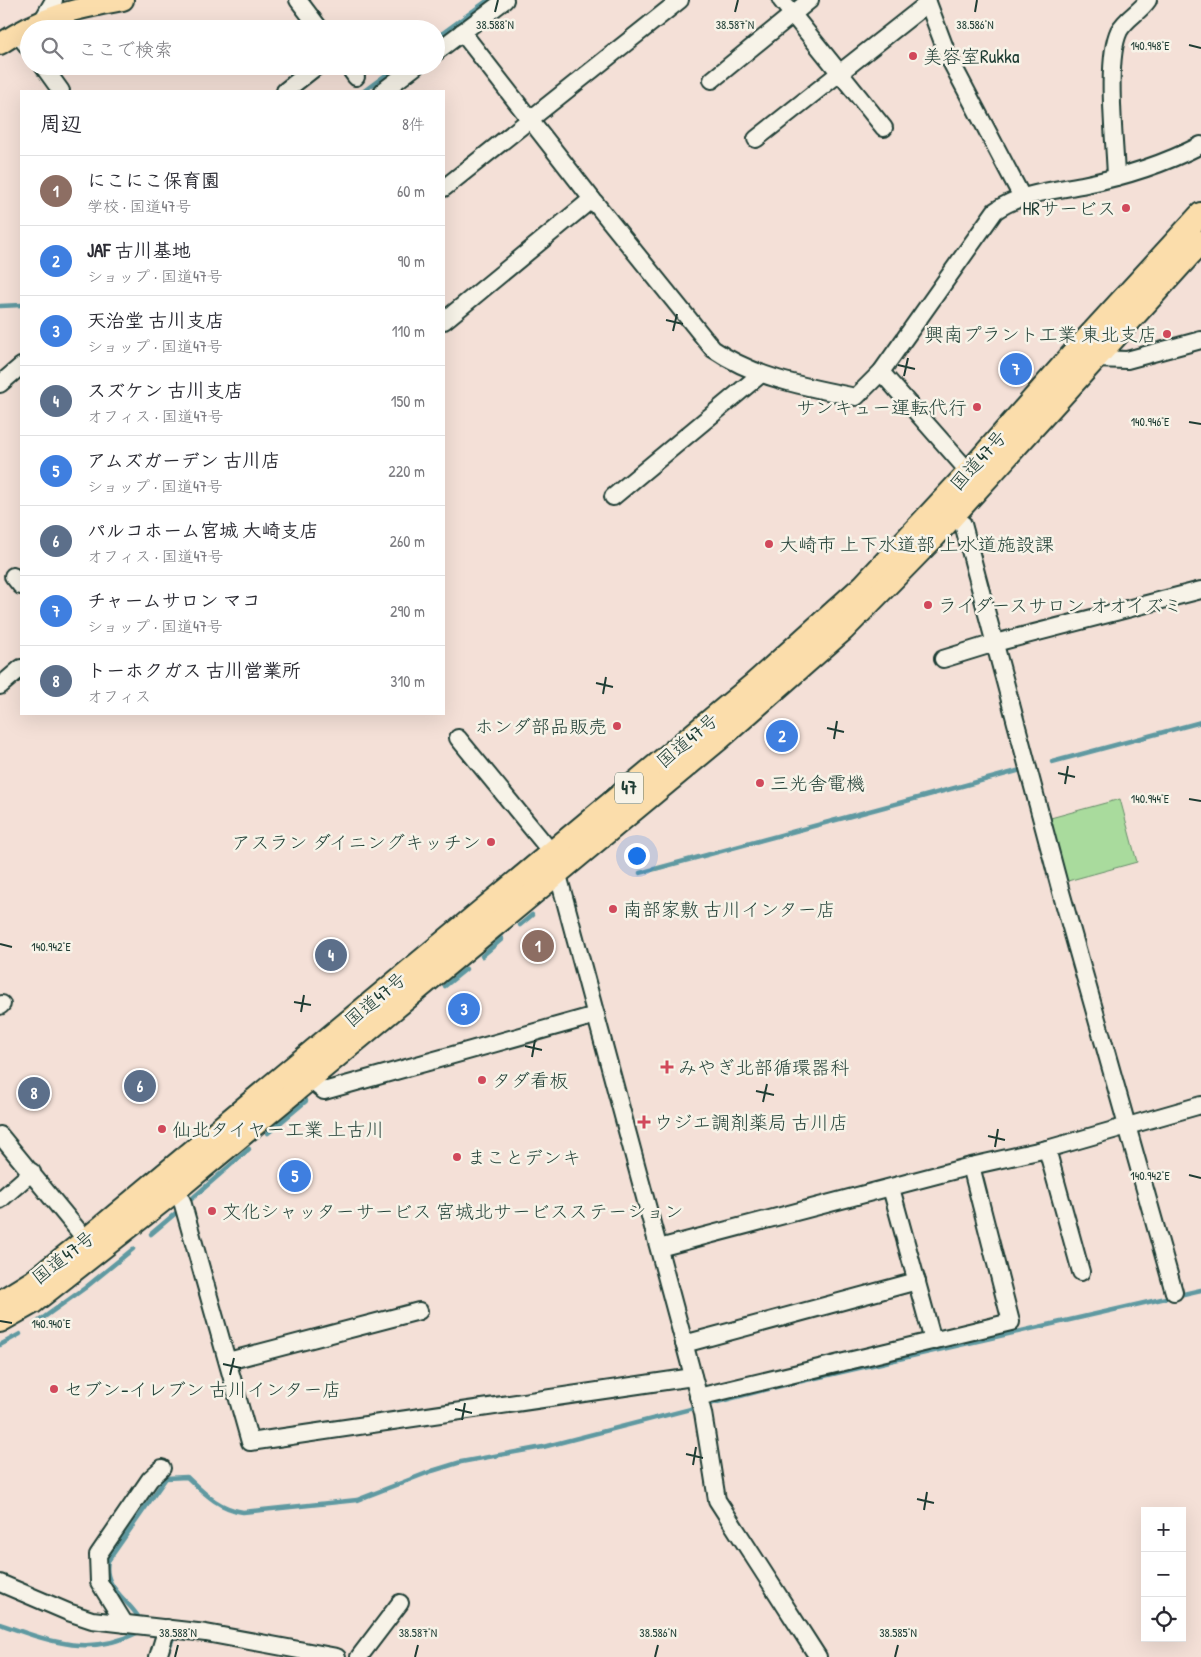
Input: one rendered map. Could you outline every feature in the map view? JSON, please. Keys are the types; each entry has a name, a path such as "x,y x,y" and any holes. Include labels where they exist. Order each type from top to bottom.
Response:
{"highway":[{"name":"国道47号","path":"0,1321 32,1303 172,1193 308,1078 554,862 863,586 969,472 1079,347 1201,214"},
{"name":"国道47号","path":"0,1302 34,1281 86,1240 554,862 719,740 843,630 952,518 1093,359 1201,242"}],"main road":[{"path":"44,20 69,10 123,0"},
{"path":"0,44 20,41"}],"street":[{"path":"43,20 54,0"},
{"path":"298,0 313,20"},
{"path":"445,45 505,0"},
{"path":"445,187 680,0"},
{"path":"781,0 838,74 884,128"},
{"path":"712,80 810,0"},
{"path":"1116,177 1112,64 1114,43 1121,28 1148,0"},
{"path":"756,139 928,2 948,56 1022,197"},
{"path":"462,32 592,199 713,348 732,362 761,374 813,389 856,396 881,372 987,221 1003,205 1022,197 1116,177 1182,155 1201,144"},
{"path":"50,75 61,90"},
{"path":"286,90 305,75"},
{"path":"384,90 404,75"},
{"path":"445,320 592,199"},
{"path":"1093,359 1127,360 1201,340"},
{"path":"0,384 20,367"},
{"path":"881,372 969,472"},
{"path":"613,497 761,374"},
{"path":"952,518 963,524 1061,892 1174,1292"},
{"path":"943,660 995,644 1201,590"},
{"path":"0,686 20,669"},
{"path":"458,738 554,862 700,1403 717,1500 818,1657"},
{"path":"308,1078 324,1091 596,1015"},
{"path":"659,1248 971,1166 1047,1149 1201,1105"},
{"path":"0,1135 86,1240"},
{"path":"1047,1149 1080,1272"},
{"path":"700,1403 1011,1322 971,1166"},
{"path":"0,1200 32,1172"},
{"path":"891,1188 933,1341"},
{"path":"172,1193 182,1201 250,1442 693,1377"},
{"path":"684,1344 916,1282"},
{"path":"228,1361 419,1312"},
{"path":"135,1625 99,1582 98,1555 150,1478 162,1468"},
{"path":"0,1583 68,1612 92,1620 167,1628 337,1657"},
{"path":"359,1657 400,1603"},
{"path":"158,1657 167,1628"}],"green space":[{"path":"1120,799 1137,862 1064,882 1047,819"}],"waterway":[{"path":"445,31 488,0"},
{"path":"365,90 386,75"},
{"path":"0,306 20,305"},
{"path":"1052,762 1201,722"},
{"path":"640,873 1021,770"},
{"path":"520,925 532,915"},
{"path":"482,956 502,939"},
{"path":"445,986 466,969"},
{"path":"268,1133 306,1101"},
{"path":"188,1202 249,1149"},
{"path":"151,1234 177,1212"},
{"path":"36,1323 85,1288 133,1249"},
{"path":"141,1621 109,1579 108,1561 166,1478 187,1477 219,1504 243,1512 357,1500 461,1462 543,1447 776,1387 1201,1290"},
{"path":"0,1345 20,1334"},
{"path":"0,1624 53,1641 86,1645 121,1640 139,1632 140,1629"},
{"path":"168,1651 173,1638"}],"place":[{"name":"美容室Rukka","path":"913,56"},
{"name":"HRサービス","path":"1126,208"},
{"name":"興南プラント工業 東北支店","path":"1167,334"},
{"name":"チャームサロン マコ","path":"1016,369"},
{"name":"サンキュー運転代行","path":"977,407"},
{"name":"大崎市 上下水道部 上水道施設課","path":"769,544"},
{"name":"ライダースサロン オオイズミ","path":"928,605"},
{"name":"ホンダ部品販売","path":"617,726"},
{"name":"JAF 古川基地","path":"782,736"},
{"name":"三光舎電機","path":"760,783"},
{"name":"アスラン ダイニングキッチン","path":"491,842"},
{"name":"南部家敷 古川インター店","path":"613,909"},
{"name":"にこにこ保育園","path":"538,946"},
{"name":"スズケン 古川支店","path":"331,955"},
{"name":"天治堂 古川支店","path":"464,1009"},
{"name":"みやぎ北部循環器科","path":"667,1067"},
{"name":"タダ看板","path":"482,1080"},
{"name":"パルコホーム宮城 大崎支店","path":"140,1086"},
{"name":"トーホクガス 古川営業所","path":"34,1093"},
{"name":"ウジエ調剤薬局 古川店","path":"644,1122"},
{"name":"仙北タイヤー工業 上古川","path":"162,1129"},
{"name":"まことデンキ","path":"457,1157"},
{"name":"アムズガーデン 古川店","path":"295,1176"},
{"name":"文化シャッターサービス 宮城北サービスステーション","path":"212,1211"},
{"name":"セブン-イレブン 古川インター店","path":"54,1389"}]}
